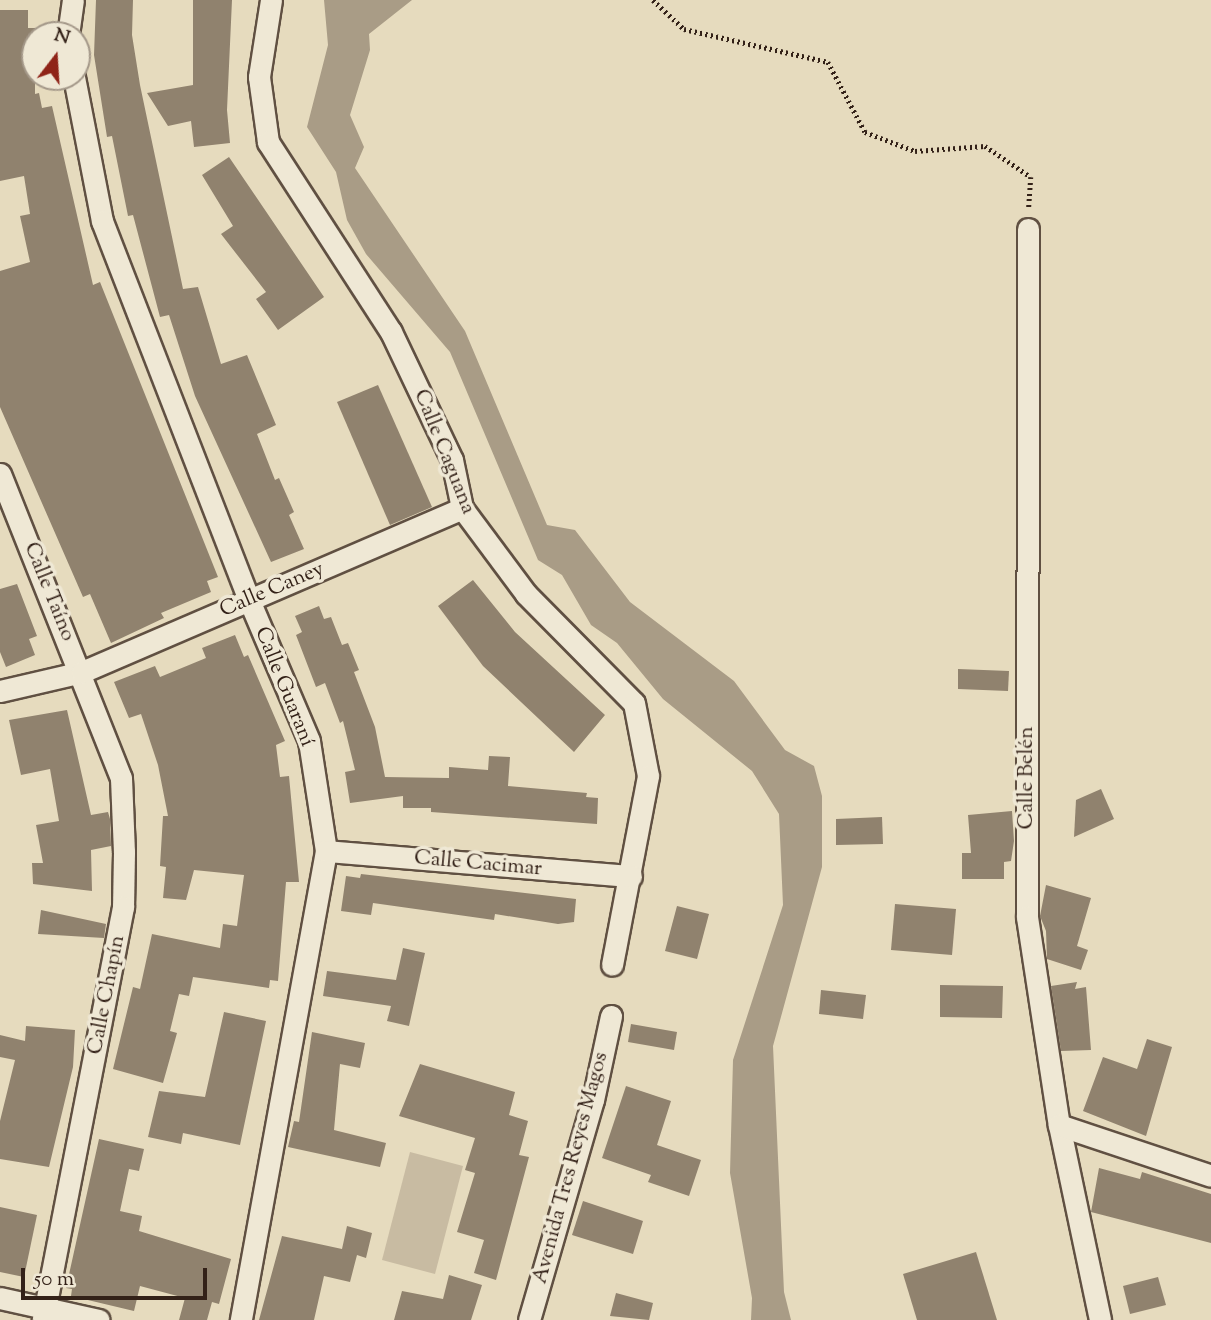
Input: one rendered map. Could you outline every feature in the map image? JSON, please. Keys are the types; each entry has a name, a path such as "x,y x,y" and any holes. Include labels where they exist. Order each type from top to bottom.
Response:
{"street":[{"path":"70,21 73,0"},
{"name":"Calle Caguana","path":"271,0 259,77 268,142 391,332 452,460 462,508 526,594 634,703 648,776 612,965"},
{"name":"Calle Guaraní","path":"77,91 102,221 248,600 309,741 326,851 241,1320"},
{"name":"Calle Belén","path":"1028,229 1027,916 1059,1125 1100,1320"},
{"name":"Calle Taíno","path":"0,474 82,672"},
{"name":"Calle Caney","path":"0,691 82,672 462,508"},
{"name":"Calle Chapín","path":"44,1314 123,906 121,778 82,672"},
{"name":"Calle Cacimar","path":"326,851 631,876"},
{"name":"Avenida Tres Reyes Magos","path":"530,1320 593,1100 611,1016"},
{"path":"1059,1125 1211,1176"},
{"path":"0,1298 44,1314 99,1320"}],"path":[{"path":"653,0 684,29 828,62 865,132 915,150 985,146 1031,177 1028,229"}],"shaded area":[{"path":"324,0 412,0 369,34 370,50 350,115 364,147 355,168 465,331 547,525 575,530 630,602 734,681 785,750 814,766 822,796 822,867 773,1046 784,1292 791,1320 751,1320 752,1298 730,1173 733,1060 783,905 779,814 752,771 663,699 617,643 591,625 562,575 538,560 450,352 366,254 347,220 336,172 307,127 328,45"},
{"path":"410,1152 463,1166 435,1274 382,1260"}],"building":[{"path":"96,0 133,0 132,35 140,85 183,289 198,287 221,364 247,355 276,425 257,434 275,480 279,478 294,512 289,515 304,549 271,562 195,396 169,315 160,317 133,215 128,216 112,136 107,137 94,55"},
{"path":"193,0 232,0 227,110 230,143 194,147 191,121 168,126 147,93 193,85"},
{"path":"0,10 28,10 28,21 21,21 21,91 39,93 42,108 52,106 93,285 100,282 218,577 207,581 211,592 161,613 164,618 111,643 90,594 83,597 0,407 0,271 30,262 20,216 30,214 24,176 0,181"},
{"path":"229,157 324,297 278,330 256,299 266,292 221,234 233,226 202,175"},
{"path":"378,385 432,507 390,525 337,402"},
{"path":"473,580 515,632 605,715 574,752 483,666 438,606"},
{"path":"17,584 37,636 29,639 35,655 6,667 0,652 0,589"},
{"path":"319,606 324,619 331,617 342,645 348,643 359,670 354,672 375,727 385,777 449,778 449,767 488,770 489,756 510,757 508,786 587,793 586,797 598,798 597,824 431,812 431,808 403,808 403,796 350,803 345,772 355,770 343,721 340,723 325,683 316,687 296,635 302,632 295,616"},
{"path":"235,635 244,657 248,655 285,741 276,745 280,777 289,776 299,882 286,882 278,981 270,980 269,988 193,977 189,996 179,994 170,1031 177,1033 163,1083 113,1069 133,987 140,989 152,934 220,948 223,924 237,926 244,875 194,870 186,900 163,898 166,867 160,866 163,816 168,816 158,765 141,714 129,718 114,682 155,666 160,677 206,658 202,648"},
{"path":"958,669 1009,671 1008,691 958,689"},
{"path":"67,710 91,815 108,812 110,819 111,846 91,850 92,891 33,884 32,863 43,863 36,825 59,821 50,769 21,775 9,720"},
{"path":"1101,789 1114,819 1074,837 1076,800"},
{"path":"1012,811 1014,841 1011,861 1004,862 1004,879 962,879 962,853 971,853 968,815"},
{"path":"882,817 883,844 836,845 836,819"},
{"path":"361,874 576,899 574,922 558,924 495,914 494,920 373,903 371,915 341,911 346,876 360,878"},
{"path":"1046,885 1091,898 1077,946 1088,950 1081,970 1047,959 1046,931 1040,916"},
{"path":"895,904 956,909 952,955 891,950"},
{"path":"677,906 709,914 697,959 665,951"},
{"path":"41,910 106,924 104,938 38,934"},
{"path":"403,948 425,953 409,1026 387,1021 391,1006 323,996 327,971 396,980"},
{"path":"1077,982 1075,989 1086,987 1091,1050 1061,1051 1051,986"},
{"path":"940,985 1003,986 1002,1018 940,1017"},
{"path":"821,990 866,995 863,1019 819,1014"},
{"path":"224,1012 266,1021 240,1145 183,1133 181,1144 148,1137 159,1091 205,1097"},
{"path":"631,1024 677,1032 674,1050 628,1042"},
{"path":"26,1026 75,1030 73,1067 49,1167 0,1159 0,1121 15,1060 0,1057 0,1035 25,1041"},
{"path":"312,1032 365,1043 360,1068 340,1064 334,1130 386,1143 380,1167 288,1147 294,1121 299,1122"},
{"path":"1147,1039 1172,1047 1146,1136 1083,1111 1103,1057 1137,1069"},
{"path":"420,1064 515,1092 509,1115 528,1121 519,1155 529,1157 496,1280 474,1273 484,1240 457,1232 475,1173 465,1170 475,1138 399,1116"},
{"path":"626,1086 671,1101 657,1145 701,1160 689,1196 648,1182 651,1175 602,1158"},
{"path":"99,1139 144,1149 139,1171 129,1169 120,1211 142,1216 139,1231 231,1259 219,1304 212,1302 207,1320 179,1320 185,1298 140,1286 134,1311 71,1296 72,1289 66,1288"},
{"path":"1099,1168 1140,1179 1142,1172 1211,1194 1211,1243 1091,1212"},
{"path":"583,1201 643,1221 633,1254 572,1235"},
{"path":"0,1207 37,1215 24,1277 0,1272"},
{"path":"347,1226 372,1233 366,1258 357,1255 350,1282 324,1276 314,1320 259,1320 282,1236 342,1249"},
{"path":"976,1252 997,1320 917,1320 903,1274"},
{"path":"449,1275 482,1285 471,1320 394,1320 402,1291 443,1299"},
{"path":"1158,1277 1166,1305 1130,1314 1123,1286"},
{"path":"616,1293 653,1303 649,1320 610,1316"}]}
